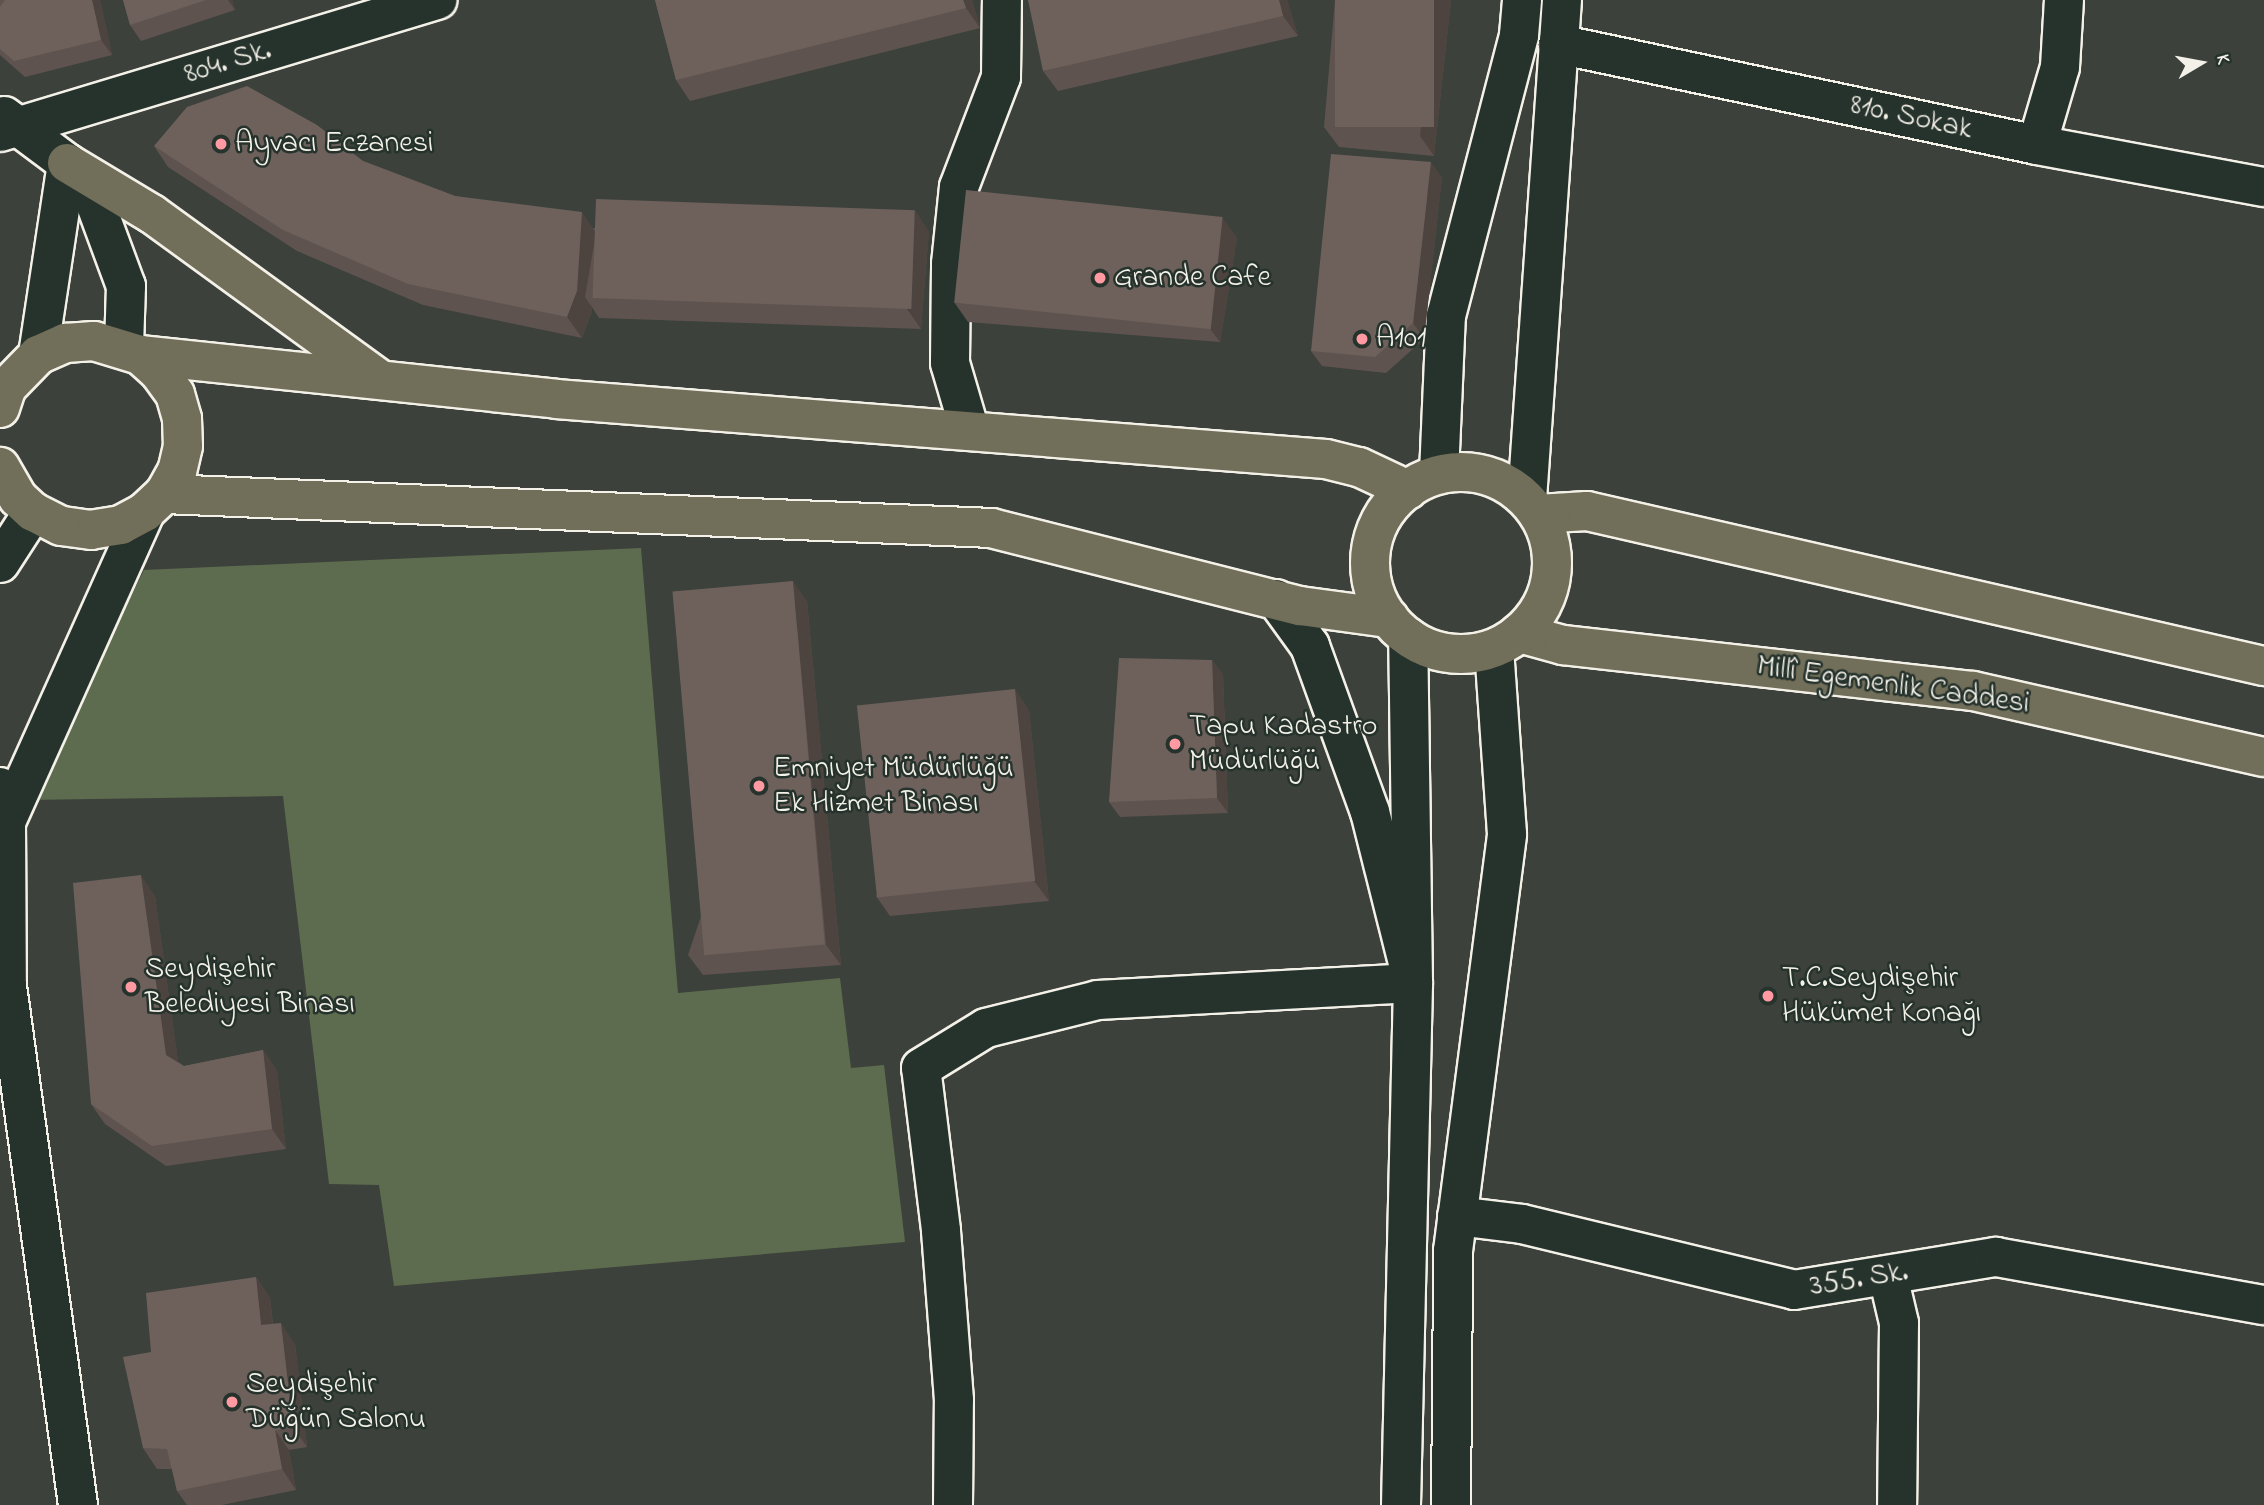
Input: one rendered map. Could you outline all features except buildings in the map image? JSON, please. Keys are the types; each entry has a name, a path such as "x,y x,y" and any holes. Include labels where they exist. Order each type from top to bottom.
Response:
{"main road":[{"path":"67,163 152,214 381,380"},
{"path":"2,395 38,355 65,343 94,341 132,351 556,399 1326,459 1423,482 1486,475 1532,507 1587,511 2264,666"},
{"path":"13,495 61,526 91,530 121,525 154,503 177,471 182,419 174,394 132,351"},
{"path":"1398,627 1373,582 1372,543 1381,519 1423,482"},
{"path":"154,503 991,528 1398,627 1435,650 1464,654 1507,641 1539,611 1550,583 1552,553 1532,507"},
{"name":"Millî Egemenlik Caddesi","path":"1507,641 1973,691 2264,757"}],"street":[{"name":"804. Sk.","path":"6,124 386,7 437,0"},
{"path":"970,431 950,363 951,264 959,187 1001,77 1002,0"},
{"path":"1423,482 1446,316 1519,35 1522,0"},
{"path":"1532,507 1562,0"},
{"path":"2037,145 2060,67 2064,0"},
{"name":"810. Sokak","path":"1558,44 2037,145 2264,187"},
{"path":"6,124 67,163 93,197 126,286 132,351"},
{"path":"38,355 67,163"},
{"path":"0,563 13,495"},
{"path":"78,1505 3,989 3,804 154,503"},
{"path":"1276,599 1310,646 1370,812 1413,983"},
{"path":"1391,1502 1413,983 1398,627"},
{"path":"1451,1505 1453,1251 1507,834 1507,641"},
{"path":"953,1505 954,1400 941,1230 921,1068 986,1028 1098,1000 1413,983"},
{"name":"355. Sk.","path":"1457,1216 1522,1224 1794,1290 1996,1257 2264,1305"},
{"path":"1888,1276 1899,1323 1897,1505"}],"green space":[{"path":"641,548 678,993 840,978 851,1068 884,1065 905,1242 394,1286 379,1185 329,1184 283,796 28,800 144,570"}],"place":[{"name":"Ayvacı Eczanesi","path":"221,144"},
{"name":"Grande Cafe","path":"1100,278"},
{"name":"A101","path":"1362,339"},
{"name":"Tapu Kadastro Müdürlüğü","path":"1175,744"},
{"name":"Emniyet Müdürlüğü Ek Hizmet Binası","path":"759,786"},
{"name":"Seydişehir Belediyesi Binası","path":"131,987"},
{"name":"T.C.Seydişehir Hükümet Konağı","path":"1768,996"},
{"name":"Seydişehir Düğün Salonu","path":"232,1402"}]}
